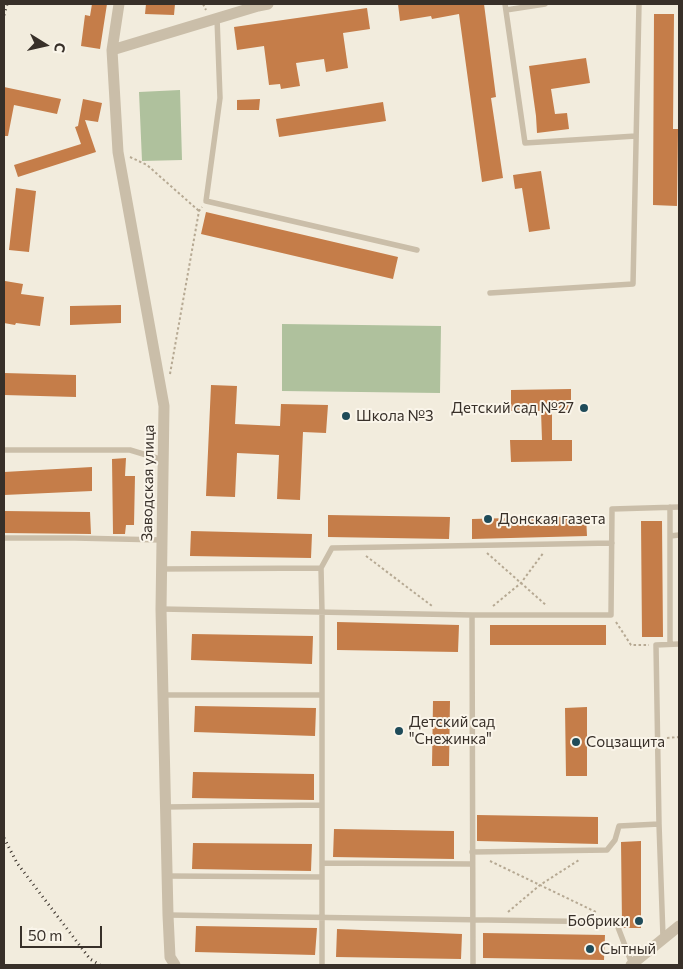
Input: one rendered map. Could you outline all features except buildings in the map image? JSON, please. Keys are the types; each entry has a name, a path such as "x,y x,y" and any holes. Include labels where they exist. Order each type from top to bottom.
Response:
{"street":[{"name":"Заводская улица","path":"119,4 112,50 118,152 164,406 161,569 162,695 170,957 175,965"},
{"path":"112,50 268,4"},
{"path":"632,965 679,926"}],"lane":[{"path":"545,4 505,7 525,143 636,136"},
{"path":"490,293 633,284 639,4"},
{"path":"217,18 220,98 206,201 417,250"},
{"path":"4,450 130,450 163,460"},
{"path":"670,507 670,644"},
{"path":"161,609 444,615 611,615 612,509 679,507"},
{"path":"670,536 679,536"},
{"path":"4,538 162,540"},
{"path":"322,965 321,568 332,548 612,543"},
{"path":"161,569 321,568"},
{"path":"472,615 472,965"},
{"path":"663,940 656,645 679,644"},
{"path":"162,695 322,695"},
{"path":"165,807 322,806"},
{"path":"472,852 607,850 615,840 619,826 659,824"},
{"path":"322,863 472,864"},
{"path":"167,876 322,877"},
{"path":"168,915 616,922 632,965"}],"path":[{"path":"118,152 147,165 199,211"},
{"path":"169,376 199,211 206,201"},
{"path":"482,615 521,583 550,544"},
{"path":"478,545 557,615"},
{"path":"354,548 444,615"},
{"path":"611,615 631,645 656,645"},
{"path":"658,738 679,737"},
{"path":"498,920 540,885 593,850"},
{"path":"489,860 599,914"}],"green space":[{"path":"180,90 182,160 142,161 139,92"},
{"path":"282,324 441,326 440,393 282,391"}],"railway":[{"path":"4,15 7,4"},
{"path":"4,838 17,863 90,959 100,965"}],"place":[{"name":"Детский сад №27","path":"584,408"},
{"name":"Школа №3","path":"346,416"},
{"name":"Донская газета","path":"488,519"},
{"name":"Детский сад \"Снежинка\"","path":"399,731"},
{"name":"Соцзащита","path":"576,742"},
{"name":"Бобрики","path":"639,921"},
{"name":"Сытный","path":"590,949"}]}
